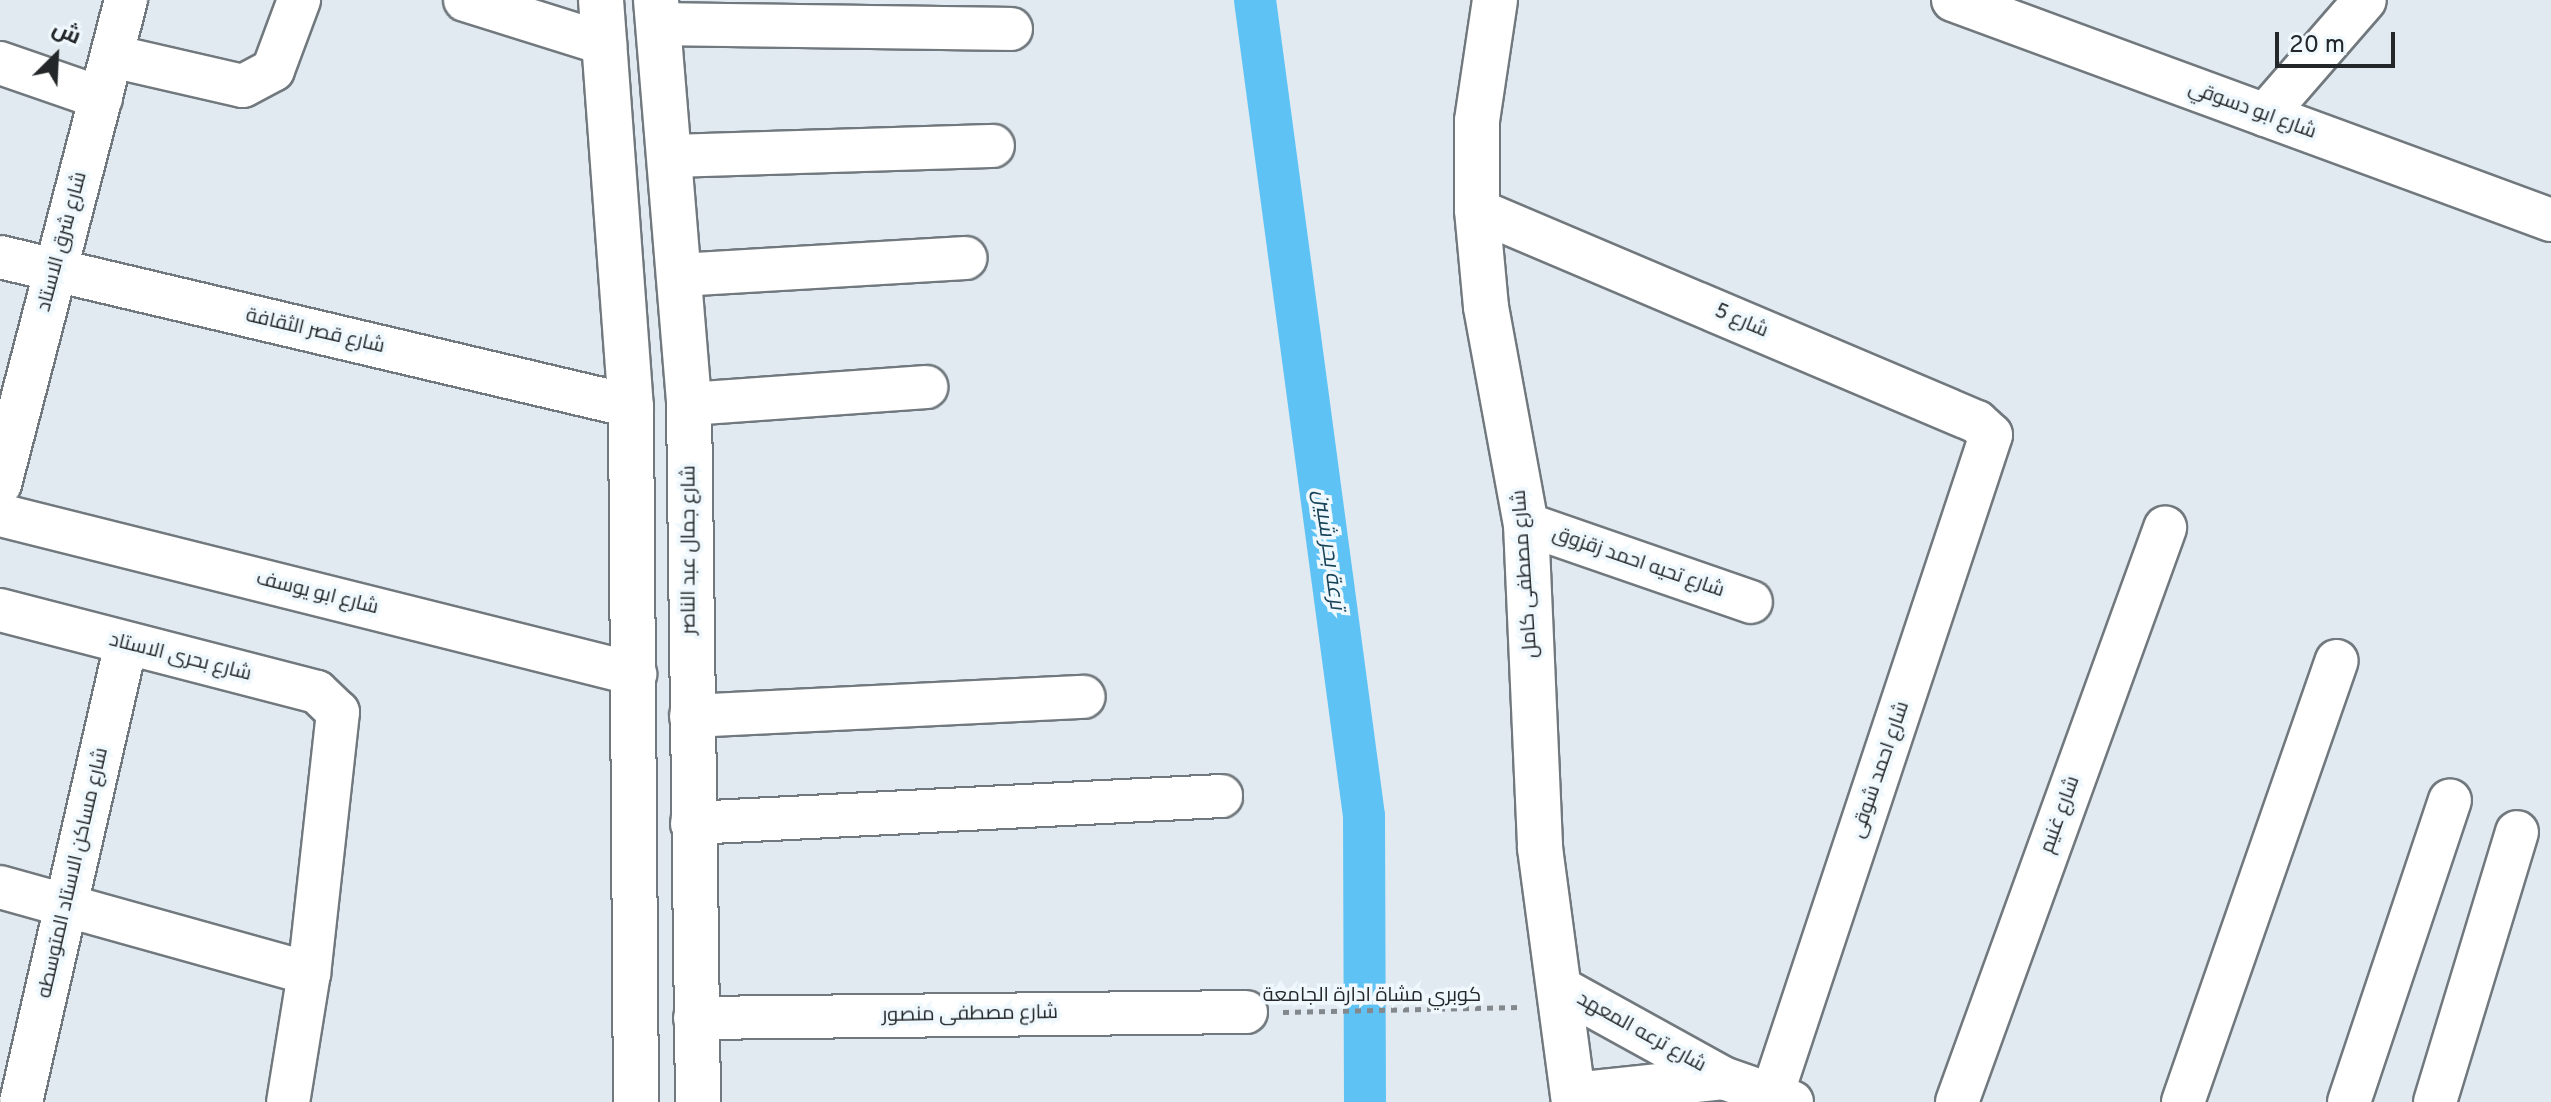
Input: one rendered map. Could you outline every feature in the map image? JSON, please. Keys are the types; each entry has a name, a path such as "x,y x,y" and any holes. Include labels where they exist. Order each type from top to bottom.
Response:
{"main road":[{"path":"601,0 631,406 636,1102"},
{"name":"شارع مصطفى كامل","path":"1495,0 1477,121 1477,210 1486,307 1526,524 1540,848 1574,1098"},
{"name":"شارع جمال عبد الناصر","path":"657,12 689,404 692,823 698,1102"}],"street":[{"name":"شارع شرق الاستاد","path":"0,484 126,0"},
{"path":"112,56 243,86 273,70 299,0"},
{"path":"465,0 605,44"},
{"name":"شارع ابو دسوقي","path":"1953,0 2551,220"},
{"path":"2265,115 2365,0"},
{"path":"657,12 1011,29"},
{"path":"0,63 101,98"},
{"path":"669,156 993,146"},
{"name":"شارع 5","path":"1477,210 1977,422 1991,435 1990,446"},
{"name":"شارع قصر الثقافة","path":"0,257 631,406"},
{"path":"679,275 965,258"},
{"path":"689,404 926,387"},
{"name":"شارع احمد شوقى","path":"1782,1098 1990,446"},
{"name":"شارع ابو يوسف","path":"0,515 635,674"},
{"name":"شارع تحيه احمد زقزوق","path":"1526,524 1751,602"},
{"name":"شارع غنيم","path":"1957,1102 2165,528"},
{"name":"شارع بحرى الاستاد","path":"0,610 317,692 338,712 340,727 309,973"},
{"name":"شارع مساكن الاستاد المتوسطه","path":"21,1102 126,645"},
{"path":"2183,1102 2337,661"},
{"path":"691,716 1084,697"},
{"path":"692,823 1221,796"},
{"path":"2349,1102 2450,800"},
{"path":"2435,1102 2517,832"},
{"path":"0,887 309,973 288,1102"},
{"name":"شارع ترعه المعهد","path":"1560,988 1723,1078 1782,1098"},
{"name":"شارع مصطفى منصور","path":"695,1018 1246,1012"},
{"name":"شارع ترعه المعهد","path":"1574,1098 1723,1078"}],"path":[{"name":"كوبري مشاة ادارة الجامعة","path":"1246,1012 1498,1011"}],"waterway":[{"name":"ترعة بحر شبين","path":"1255,0 1364,816 1365,1102"}]}
